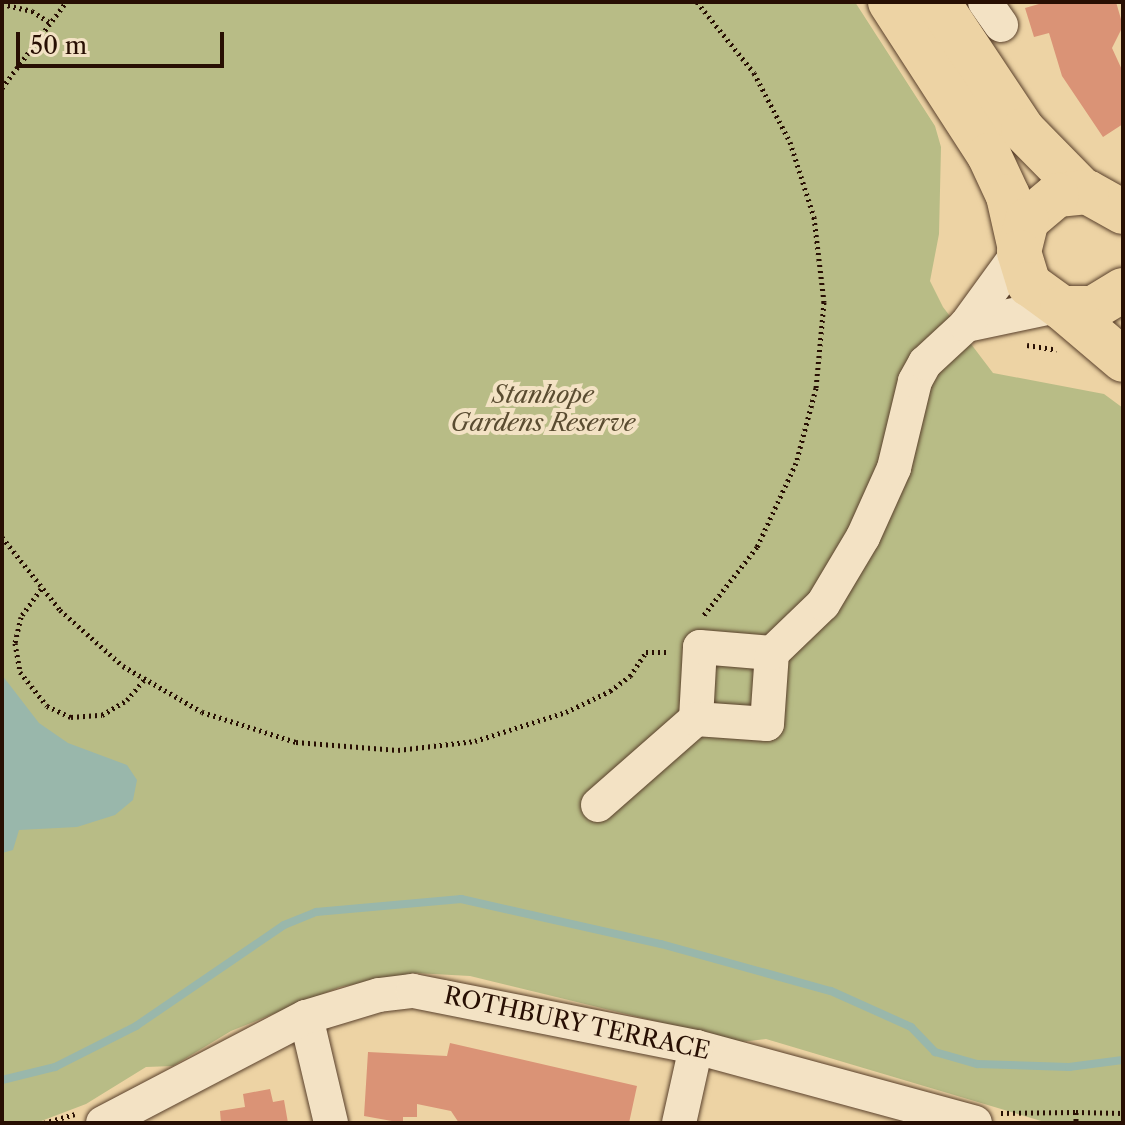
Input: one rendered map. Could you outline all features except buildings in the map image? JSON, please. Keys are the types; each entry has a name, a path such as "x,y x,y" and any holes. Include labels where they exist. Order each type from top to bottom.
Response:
{"main road":[{"path":"890,2 989,155 1008,196 1029,284 1123,360"},
{"path":"938,2 1023,130 1104,195"},
{"path":"1019,248 1035,210 1057,195 1104,195"},
{"path":"1059,307 1093,308 1123,290"}],"street":[{"path":"598,805 696,719 767,724 772,653 816,612 850,561 894,468 915,381 925,363 966,325 1019,248"},
{"path":"966,325 1059,307"},
{"path":"696,719 700,647 772,653"},
{"name":"ROTHBURY TERRACE","path":"103,1123 306,1017 379,995 413,991 455,995 696,1047 975,1123"},
{"path":"306,1017 331,1123"},
{"path":"679,1123 696,1047"}],"path":[{"path":"2,88 66,2"},
{"path":"697,2 754,73 790,142 814,217 824,302 816,388 796,463 757,547 700,620"},
{"path":"2,4 32,11 49,22"},
{"path":"1019,344 1062,351"},
{"path":"2,537 41,589 102,651 144,680 202,712 264,735 329,747 398,750 475,741 521,728 610,691 630,676 646,652 681,652"},
{"path":"41,589 21,617 15,643 20,672 47,706 71,717 102,715 127,700 144,680"},
{"path":"1076,1112 1123,1113"}],"green space":[{"name":"Stanhope Gardens Reserve","path":"2,2 855,2 935,126 941,147 939,234 930,281 943,307 993,373 1104,394 1123,408 1123,1123 1048,1123 766,1039 741,1042 470,976 415,973 340,987 231,1031 173,1066 146,1067 86,1104 36,1123 2,1123"}],"shaded area":[{"path":"2,675 39,723 68,743 127,765 137,780 133,800 115,815 77,827 19,830 13,850 2,853"}],"waterway":[{"path":"2,1080 55,1067 136,1026 284,925 316,912 461,899 661,944 831,991 911,1027 935,1052 977,1064 1069,1067 1123,1060"}]}
